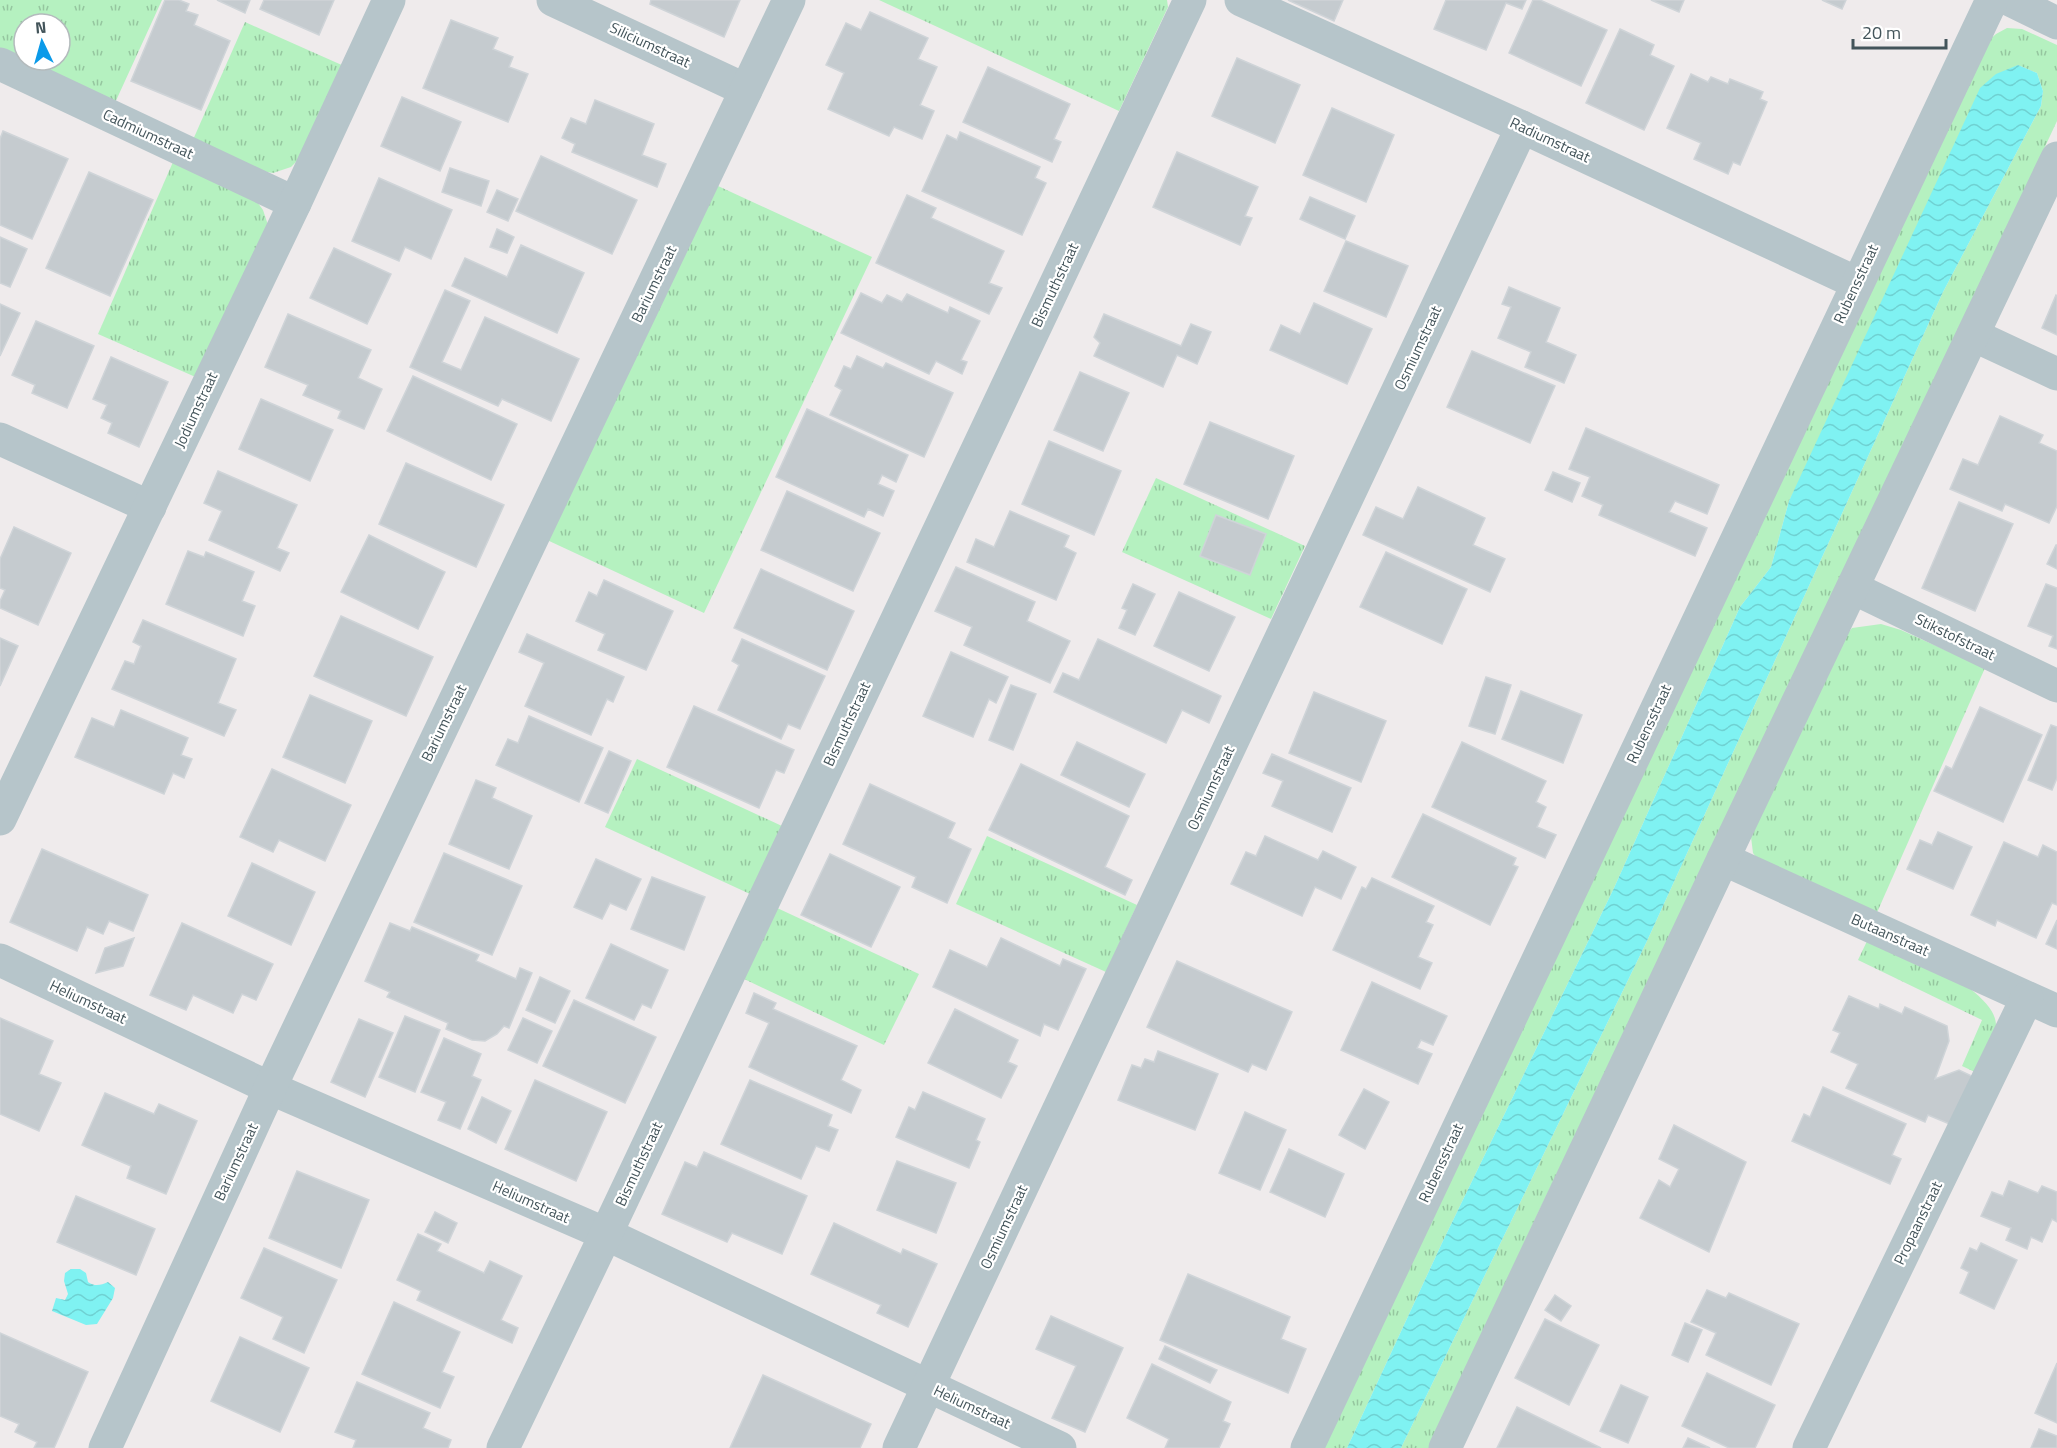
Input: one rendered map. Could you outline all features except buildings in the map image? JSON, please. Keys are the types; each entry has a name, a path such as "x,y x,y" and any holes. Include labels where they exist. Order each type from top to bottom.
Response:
{"street":[{"name":"Jodiumstraat","path":"0,819 389,0"},
{"name":"Siliciumstraat","path":"554,0 746,90"},
{"name":"Bariumstraat","path":"105,1448 270,1088 789,0"},
{"name":"Bismuthstraat","path":"503,1448 1190,0"},
{"name":"Radiumstraat","path":"1241,0 1522,127 1857,283"},
{"name":"Rubensstraat","path":"1306,1448 1992,0"},
{"path":"2010,0 2057,23"},
{"name":"Cadmiumstraat","path":"0,64 295,202"},
{"name":"Osmiumstraat","path":"899,1448 1522,127"},
{"path":"1445,1448 2057,158"},
{"path":"1973,335 2057,374"},
{"path":"0,439 150,507"},
{"name":"Stikstofstraat","path":"1853,588 2057,686"},
{"name":"Butaanstraat","path":"1723,860 2057,1011"},
{"name":"Heliumstraat","path":"0,960 270,1088 606,1234 1060,1448"},
{"name":"Propaanstraat","path":"1809,1448 2026,998"}],"green space":[{"path":"0,0 162,0 114,105 42,72 72,72 72,12 12,12 12,58 0,53"},
{"path":"879,0 1167,0 1168,7 1119,111"},
{"path":"245,22 344,66 304,154 291,167 273,173 256,170 192,142"},
{"path":"2007,28 2022,29 2057,45 2057,121 1881,498 1539,1211 1429,1448 1401,1448 1647,941 1943,292 2041,106 2043,91 2037,73 2018,65 1789,501 1771,567 1740,607 1614,888 1442,1243 1347,1448 1322,1448 1986,43"},
{"path":"173,162 255,199 263,210 268,225 200,379 98,334"},
{"path":"718,186 872,257 704,613 547,540"},
{"path":"1156,478 1305,546 1271,619 1122,552"},
{"path":"1881,624 1901,630 1985,668 1875,917 1762,865 1753,853 1751,837 1841,642 1852,628"},
{"path":"637,759 782,826 750,894 605,827"},
{"path":"987,836 1137,905 1106,972 956,904"},
{"path":"775,907 919,974 884,1045 742,978"},
{"path":"1868,939 1968,987 1990,1008 1995,1018 1995,1036 1979,1074 1962,1066 1982,1020 1858,960"}],"water":[{"path":"2018,65 2037,73 2043,91 2041,106 1943,292 1647,941 1401,1448 1347,1448 1442,1243 1614,888 1740,607 1771,567 1789,501 1980,88 1996,74"},
{"path":"71,1269 80,1269 86,1273 88,1282 93,1285 108,1282 115,1288 113,1298 97,1324 86,1325 52,1311 56,1298 65,1300 68,1294 64,1281 65,1273"}]}
